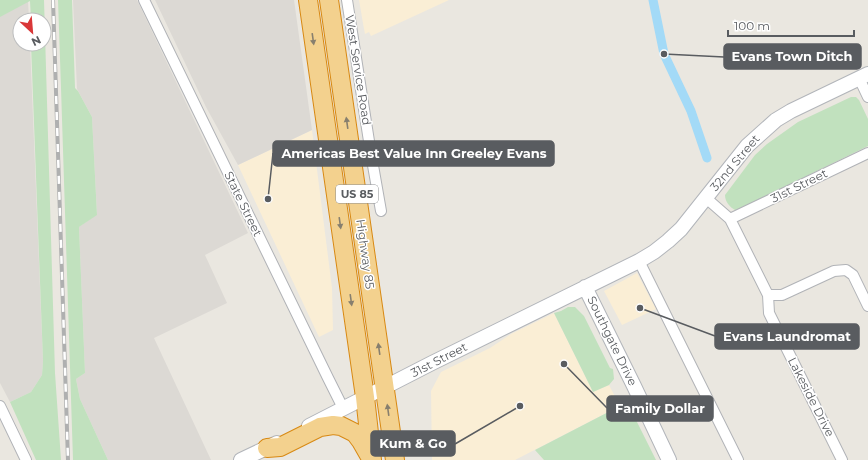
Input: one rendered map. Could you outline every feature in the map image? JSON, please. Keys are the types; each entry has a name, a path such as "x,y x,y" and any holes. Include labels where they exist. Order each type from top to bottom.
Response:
{"highway":[{"name":"Highway 85","path":"308,0 365,397 371,460"},
{"name":"Highway 85","path":"329,0 395,460"},
{"path":"267,448 280,447 320,427 333,425 341,426 355,434 361,441 371,460"}],"main road":[{"name":"32nd Street","path":"639,261 654,252 681,229 747,146 760,133 776,120 791,111 864,76"},
{"name":"31st Street","path":"241,460 639,261"},
{"name":"Southgate Drive","path":"585,287 669,460"}],"street":[{"name":"State Street","path":"144,0 343,408"},
{"name":"West Service Road","path":"348,0 381,211"},
{"path":"864,76 868,97"},
{"name":"31st Street","path":"730,220 868,153"},
{"path":"706,198 730,220 768,295 782,295 834,271 846,270 853,275 868,306"},
{"path":"639,261 738,460"},
{"name":"Lakeside Drive","path":"768,295 769,313 842,460"},
{"path":"0,406 26,460"}],"shaded area":[{"path":"28,0 29,12 12,12 12,52 30,52 43,361 42,375 31,392 10,402 0,383 0,16"},
{"path":"73,0 137,0 248,233 205,255 227,303 154,338 211,460 108,460 80,399 76,379 85,373 79,227 97,214 92,117 77,89"},
{"path":"155,0 294,0 312,130 238,165 206,107"},
{"path":"359,0 449,0 371,36 369,32 365,34"},
{"path":"312,130 332,288 333,330 319,337 238,165"},
{"path":"637,273 656,309 622,325 604,291"},
{"path":"554,313 593,392 609,385 620,406 515,460 432,460 431,391 441,372 490,348 511,334"}],"green space":[{"path":"0,0 44,0 44,12 31,12 30,1 0,17"},
{"path":"58,0 72,0 75,88 92,117 97,215 79,227 85,373 76,379 80,399 108,460 73,460"},
{"path":"31,52 46,52 55,373 61,460 36,460 10,402 31,392 42,375 43,361"},
{"path":"851,97 856,97 859,100 868,119 868,146 739,209 735,210 730,206 725,195 755,155 767,144 798,122"},
{"path":"568,307 575,307 584,316 610,368 613,369 614,379 609,385 593,392 554,313"},
{"path":"626,404 629,406 656,460 544,460 535,450 620,406"}],"waterway":[{"path":"653,0 664,54 691,111 707,158"}],"railway":[{"path":"53,0 68,460"}],"place":[{"name":"Evans Town Ditch","path":"664,54"},
{"name":"Americas Best Value Inn Greeley Evans","path":"268,199"},
{"name":"Evans Laundromat","path":"640,308"},
{"name":"Family Dollar","path":"564,364"},
{"name":"Kum & Go","path":"520,406"}]}
